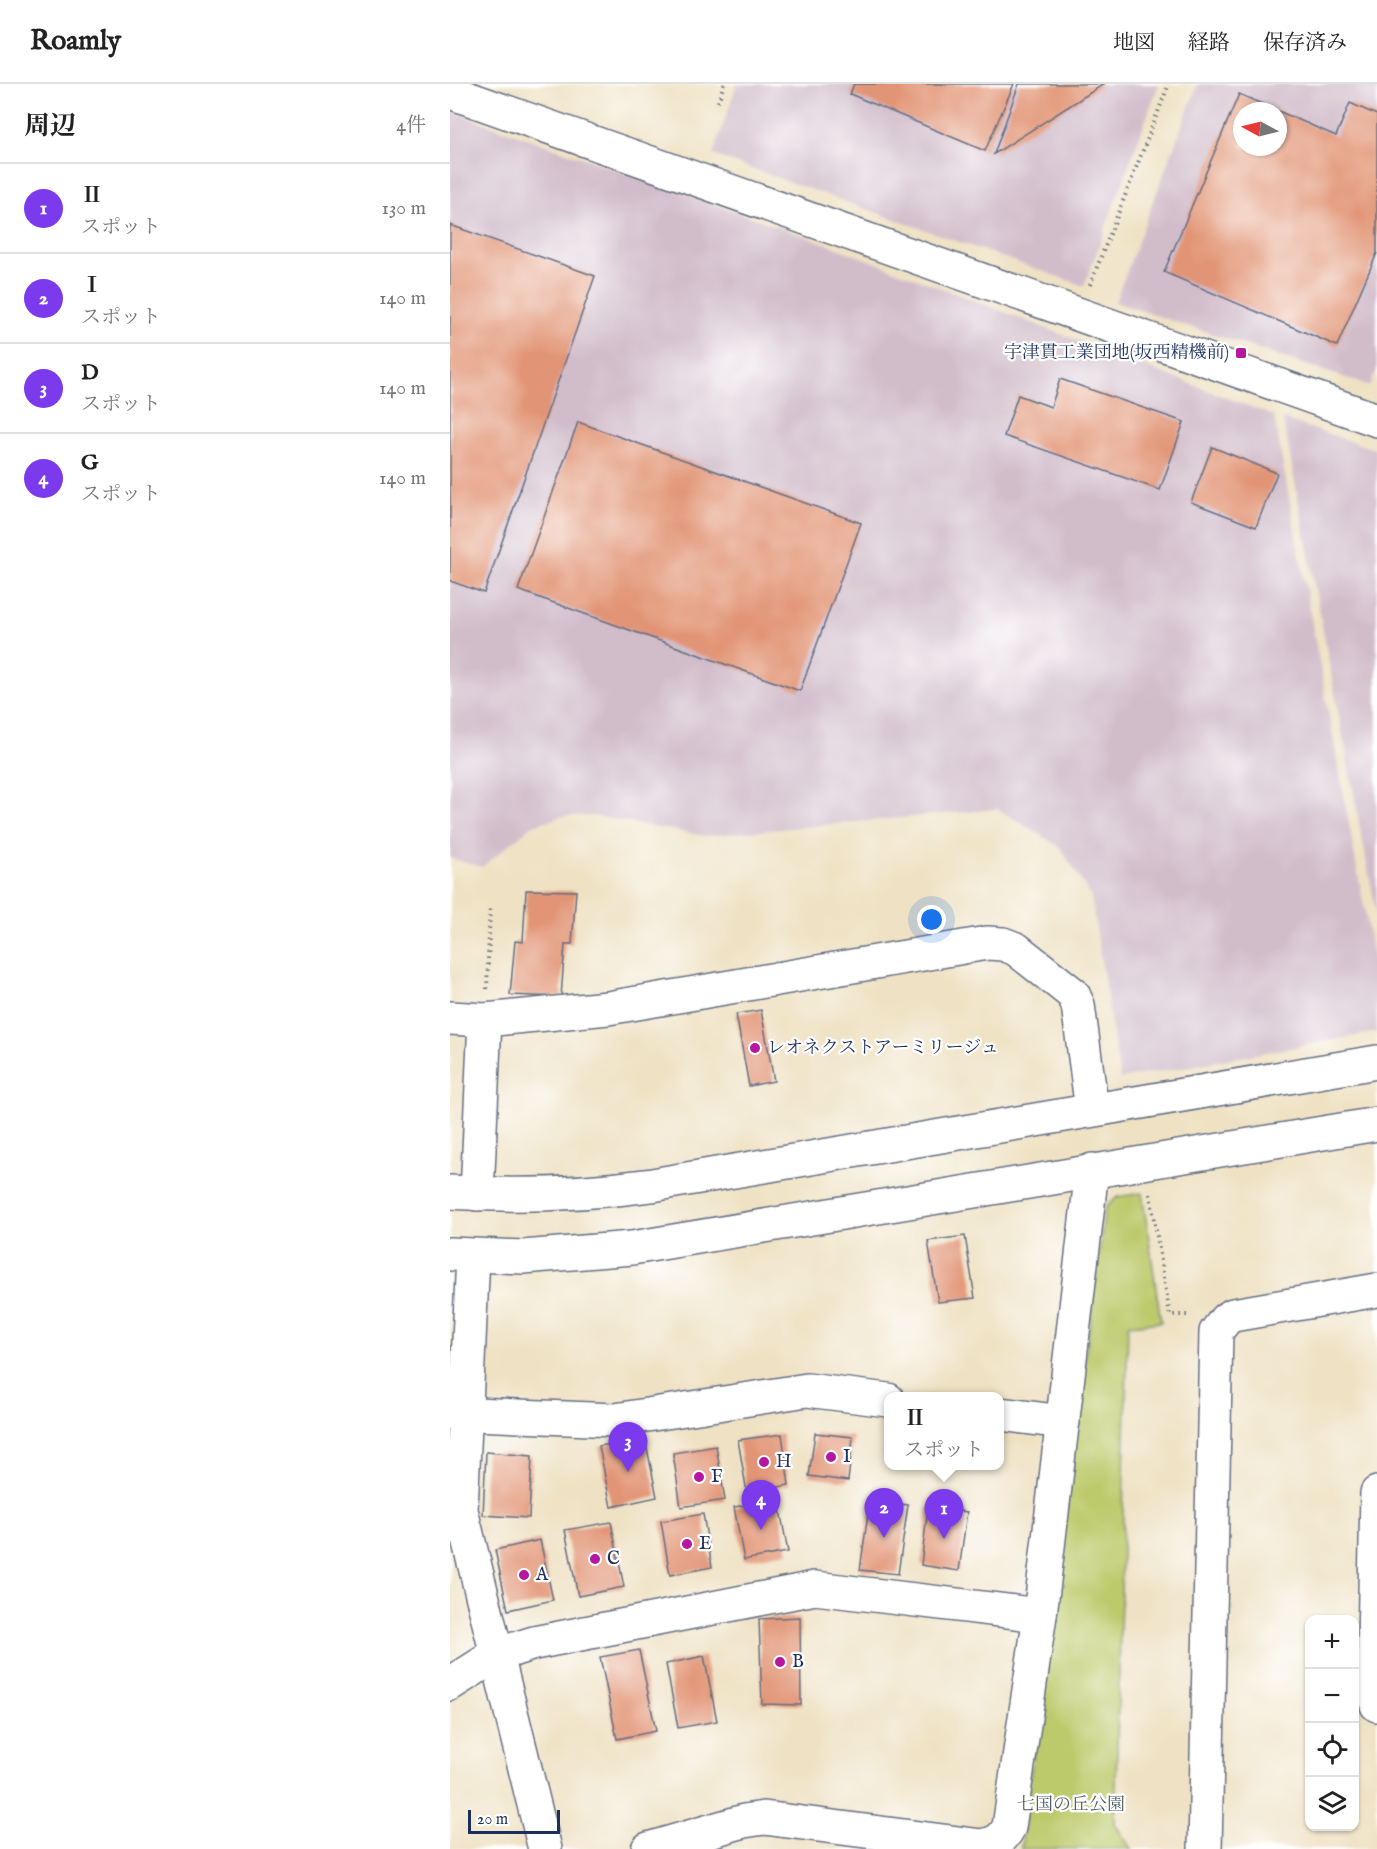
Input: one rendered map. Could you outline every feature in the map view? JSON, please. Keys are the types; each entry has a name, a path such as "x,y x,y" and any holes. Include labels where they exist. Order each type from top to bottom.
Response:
{"street":[{"path":"450,92 1377,420"},
{"path":"450,1018 485,1020 608,1008 987,943 1003,944 1016,948 1073,994 1078,1005 1092,1110"},
{"path":"485,1020 463,1193 532,1195 593,1193 652,1185 1377,1062"},
{"path":"545,1849 460,1510 457,1413 461,1255 523,1257 632,1248 1377,1124"},
{"path":"648,1849 744,1821 764,1818 982,1846 994,1844 1004,1837 1009,1827 1040,1615 1092,1170"},
{"path":"1205,1849 1216,1332 1220,1325 1233,1315 1377,1290"},
{"path":"457,1413 615,1420 807,1390 884,1400"},
{"path":"1004,1415 1063,1422"},
{"path":"1377,1493 1373,1693 1377,1705"},
{"path":"450,1684 496,1654 534,1643 815,1588 1040,1615"}],"path":[{"path":"718,102 724,84"},
{"path":"1079,315 1168,84"},
{"path":"485,1020 490,906"},
{"path":"1150,1193 1170,1316 1201,1314"}],"shaded area":[{"path":"737,84 1159,84 1084,286 713,155"},
{"path":"1198,84 1377,84 1377,370 1370,386 1115,302"},
{"path":"450,111 827,244 1274,416 1377,977 1377,1032 1120,1079 1091,897 1061,848 998,809 705,836 593,816 564,816 533,825 482,867 450,858"},
{"path":"1283,419 1377,450 1377,917"}],"green space":[{"name":"七国の丘公園","path":"1142,1193 1161,1322 1128,1325 1115,1824 1131,1849 1021,1849 1105,1208 1117,1197"}],"building":[{"path":"854,84 1014,84 985,151 850,94"},
{"path":"1019,84 1104,84 994,154"},
{"path":"1239,94 1257,102 1236,102"},
{"path":"1350,103 1377,115 1377,253 1337,346 1164,272 1233,108 1233,156 1287,156 1287,115 1336,136"},
{"path":"450,225 595,276 484,593 450,581"},
{"path":"1060,379 1184,422 1160,490 1004,436 1018,395 1051,407"},
{"path":"578,422 861,523 800,691 518,590"},
{"path":"1212,447 1277,473 1256,527 1191,502"},
{"path":"526,890 576,891 572,944 565,944 561,997 510,995 515,941 523,942"},
{"name":"レオネクストアーミリージュ","path":"761,1010 774,1081 749,1086 736,1014"},
{"path":"965,1236 975,1298 938,1302 928,1241"},
{"name":"I","path":"815,1433 853,1437 848,1481 809,1476"},
{"name":"H","path":"782,1434 789,1485 747,1493 738,1440"},
{"path":"645,1438 657,1497 611,1507 599,1446"},
{"name":"F","path":"716,1446 725,1500 681,1507 673,1453"},
{"path":"486,1452 532,1456 529,1518 483,1515"},
{"path":"778,1499 788,1552 744,1560 734,1507"},
{"path":"870,1500 908,1505 898,1574 860,1570"},
{"path":"928,1507 967,1512 959,1571 921,1565"},
{"name":"E","path":"703,1514 712,1567 670,1575 661,1521"},
{"name":"C","path":"611,1522 624,1587 578,1596 565,1530"},
{"name":"A","path":"540,1540 553,1600 508,1610 495,1550"},
{"name":"B","path":"800,1617 801,1705 762,1704 759,1619"},
{"path":"639,1650 656,1731 617,1739 600,1657"},
{"path":"704,1656 717,1721 678,1728 666,1664"}],"place":[{"name":"宇津貫工業団地(坂西精機前)","path":"1241,353"},
{"name":"レオネクストアーミリージュ","path":"755,1048"},
{"name":"I","path":"831,1457"},
{"name":"H","path":"764,1462"},
{"name":"D","path":"628,1472"},
{"name":"F","path":"699,1477"},
{"name":"G","path":"761,1530"},
{"name":"Ⅰ","path":"884,1538"},
{"name":"Ⅱ","path":"944,1539"},
{"name":"E","path":"687,1544"},
{"name":"C","path":"595,1559"},
{"name":"A","path":"524,1575"},
{"name":"B","path":"780,1662"}]}
